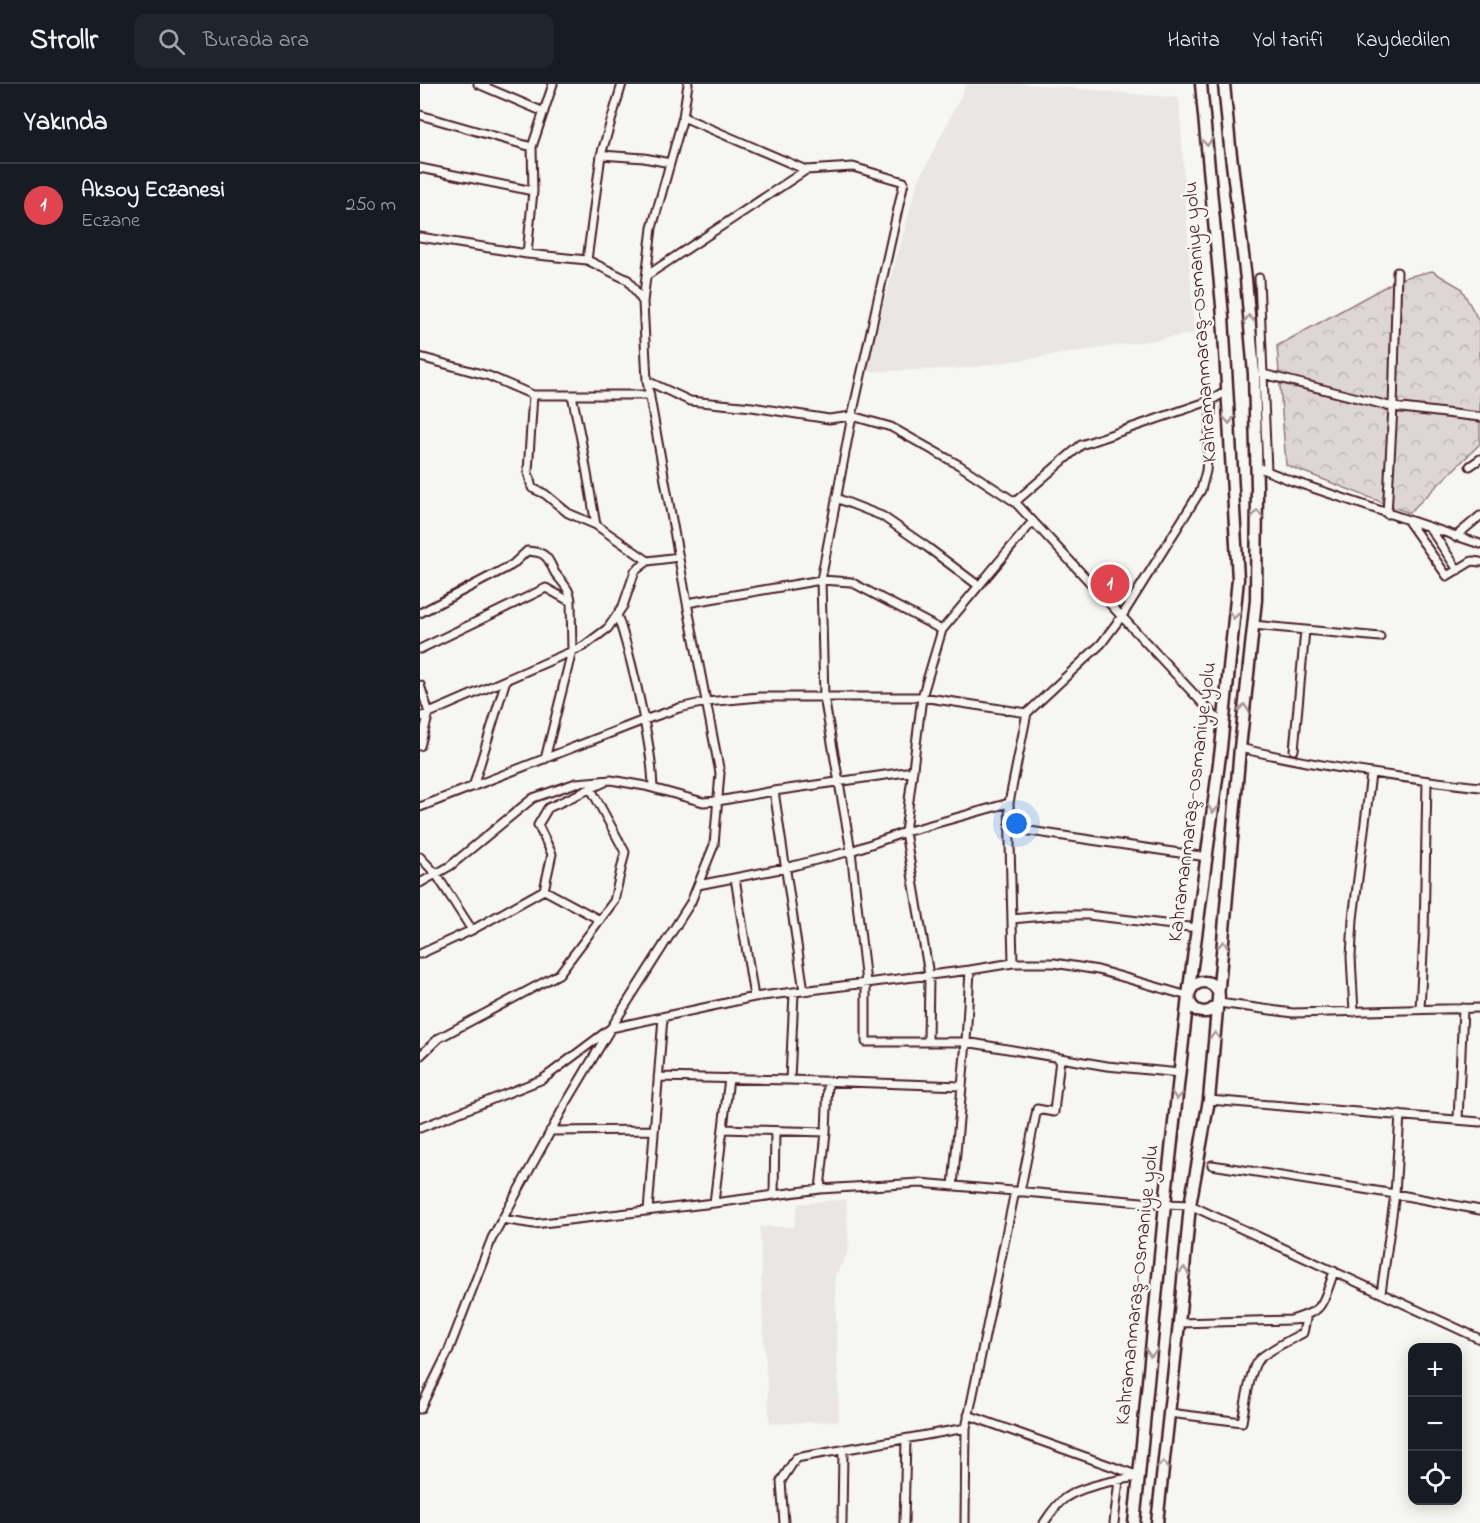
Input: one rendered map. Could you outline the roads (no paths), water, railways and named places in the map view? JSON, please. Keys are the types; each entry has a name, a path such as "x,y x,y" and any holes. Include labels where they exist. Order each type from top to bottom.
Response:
{"highway":[{"name":"Kahramanmaraş-Osmaniye yolu","path":"1134,1523 1165,1204 1238,579 1224,316 1201,84"},
{"name":"Kahramanmaraş-Osmaniye yolu","path":"1157,1523 1190,1205 1209,1100 1240,748 1256,600 1262,469 1246,279 1224,84"},
{"path":"1207,983 1215,988 1219,1000 1212,1010 1203,1012 1194,1009 1189,1000 1189,994 1197,984 1207,983"}],"street":[{"path":"478,84 544,112"},
{"path":"527,254 533,191 532,147 554,84"},
{"path":"587,260 601,155 622,84"},
{"path":"420,1409 448,1352 492,1238 550,1131 611,1028 691,902 714,845 720,773 647,381 643,302 652,228 683,117 688,84"},
{"path":"420,115 532,147"},
{"path":"683,117 806,170 853,167 904,183 852,416 821,580 824,697 850,852 866,983 866,1042 966,1042 1107,1066 1180,1073"},
{"path":"601,155 644,158 670,163"},
{"path":"420,168 533,191"},
{"path":"646,276 806,170"},
{"path":"421,238 527,254 587,260 628,280 643,302"},
{"path":"1387,513 1397,272"},
{"path":"1259,278 1263,374 1262,469 1480,544"},
{"path":"420,357 489,376 533,395 650,395"},
{"path":"1263,374 1393,407 1480,417"},
{"path":"647,381 690,401 752,407 829,419 852,416 891,427 959,465 1015,501 1222,724"},
{"path":"1015,501 1081,446 1212,400 1227,390"},
{"path":"533,395 528,472 532,488 545,494 568,513 596,525 648,561"},
{"path":"572,395 582,439 596,525"},
{"path":"1013,963 1009,803 1028,713 1101,644 1122,616 1202,490 1206,471 1212,400"},
{"path":"1470,466 1480,459"},
{"path":"836,498 882,516 979,586"},
{"path":"1455,537 1480,516"},
{"path":"928,1042 929,975 905,832 922,698 942,630 1033,521"},
{"path":"1408,521 1447,576 1472,561 1480,562"},
{"path":"1429,527 1458,570"},
{"path":"420,613 512,565 527,551 538,552 546,557 568,588 572,598 572,651 545,759"},
{"path":"420,717 584,646 608,628 617,615 623,606 635,571 648,561 679,557"},
{"path":"687,603 821,580 850,582 942,630"},
{"path":"420,649 546,588 571,602"},
{"path":"617,615 625,637 644,720 653,788"},
{"path":"1253,625 1380,637"},
{"path":"1294,750 1305,630"},
{"path":"473,787 506,680"},
{"path":"420,685 429,713 420,746"},
{"path":"420,807 644,720 706,702 760,697 922,698 1028,713"},
{"path":"1240,748 1290,760 1371,774 1480,787"},
{"path":"420,883 450,866 533,798 576,783 611,780 653,788 703,802 913,771"},
{"path":"1354,1012 1353,919 1371,774"},
{"path":"420,954 472,930 544,890 552,854 538,825 548,808 611,780"},
{"path":"1420,1010 1427,781"},
{"path":"420,1056 440,1038 559,974 614,901 625,852 591,789"},
{"path":"774,791 804,992"},
{"path":"698,885 785,868 850,852 905,832 1009,803"},
{"path":"1009,828 1207,857"},
{"path":"420,857 436,874 472,930"},
{"path":"735,878 754,997"},
{"path":"544,890 600,920"},
{"path":"1012,919 1088,915 1198,928"},
{"path":"420,1118 422,1127 543,1079 611,1028 754,997 1013,963 1054,963 1098,970 1189,994"},
{"path":"953,1186 970,970"},
{"path":"790,1080 794,993"},
{"path":"1219,1000 1293,1013 1480,1008"},
{"path":"1458,1120 1464,1008"},
{"path":"648,1211 663,1017"},
{"path":"965,1523 968,1415 1037,1110 1054,1112 1060,1059"},
{"path":"658,1077 962,1086"},
{"path":"714,1203 729,1078"},
{"path":"820,1189 828,1082"},
{"path":"1209,1100 1480,1122"},
{"path":"1381,1293 1395,1194 1400,1115"},
{"path":"723,1129 826,1132"},
{"path":"550,1131 654,1130"},
{"path":"774,1196 775,1131"},
{"path":"1212,1165 1480,1210"},
{"path":"502,1219 534,1224 820,1189 921,1183 1190,1205 1480,1339"},
{"path":"1291,1320 1319,1308 1334,1271"},
{"path":"1169,1413 1242,1422 1257,1361 1303,1333 1306,1319 1179,1323"},
{"path":"968,1415 1139,1476"},
{"path":"784,1523 781,1481 796,1458 966,1428"},
{"path":"904,1523 906,1439"},
{"path":"842,1523 843,1450"},
{"path":"1044,1523 1055,1507 1080,1491 1139,1476"},
{"path":"1114,1523 1119,1480"}],"place":[{"name":"Aksoy Eczanesi","path":"1110,584"}]}
